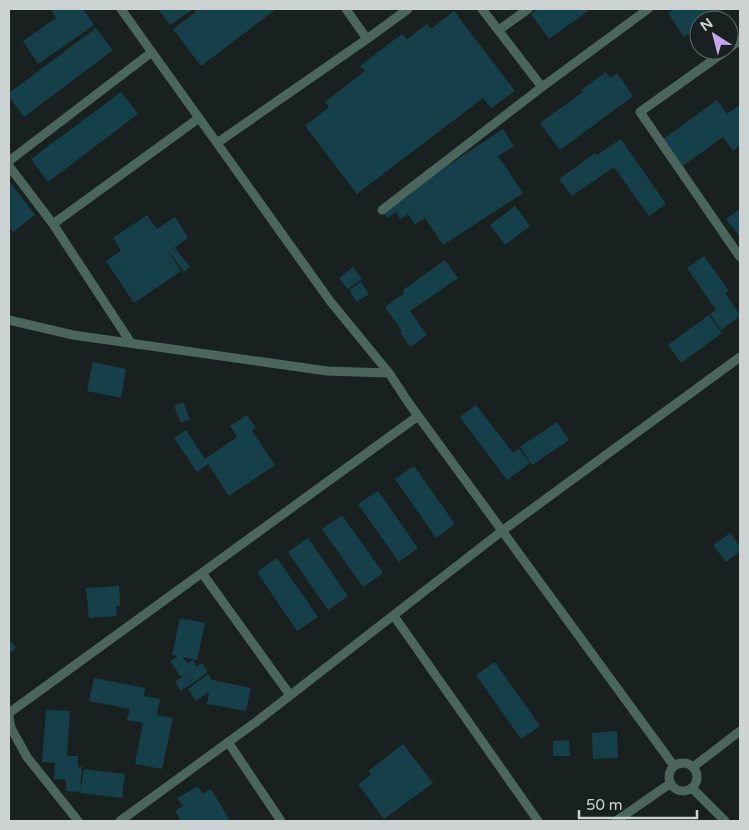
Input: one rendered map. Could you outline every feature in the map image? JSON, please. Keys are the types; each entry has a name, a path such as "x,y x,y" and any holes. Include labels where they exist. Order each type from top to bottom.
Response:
{"lane":[{"path":"121,9 330,301 389,373 418,416 674,766"},
{"path":"346,9 367,39"},
{"path":"217,143 408,9"},
{"path":"482,9 542,87"},
{"path":"499,30 528,9"},
{"path":"382,210 542,87 648,9"},
{"path":"9,161 152,52"},
{"path":"713,60 640,112 740,257"},
{"path":"54,224 200,118"},
{"path":"9,166 54,224 131,343"},
{"path":"9,320 73,335 326,371 389,373"},
{"path":"120,821 290,695 502,531 740,357"},
{"path":"78,821 27,757 11,728 9,715 418,416"},
{"path":"202,573 290,695"},
{"path":"394,616 538,821"},
{"path":"693,767 740,731"},
{"path":"228,742 281,821"},
{"path":"685,763 693,767 696,771 697,780 696,785 692,788 680,791 670,783 669,775 674,766 685,763"},
{"path":"616,821 670,783"},
{"path":"692,788 725,821"}],"building":[{"path":"50,9 83,9 94,25 38,64 23,41 56,18"},
{"path":"158,9 193,9 170,25"},
{"path":"276,9 201,66 173,29 196,12 194,10"},
{"path":"538,9 591,9 549,39 531,14"},
{"path":"674,9 724,9 689,10 689,34 684,37 668,13"},
{"path":"454,11 515,91 491,108 483,98 357,194 305,126 329,107 325,102 365,71 360,66 402,34 407,39 427,24 431,29"},
{"path":"96,28 113,50 24,117 9,97 9,93"},
{"path":"606,72 610,78 617,73 633,96 560,150 540,123 583,92 581,90"},
{"path":"121,92 138,114 48,182 31,159"},
{"path":"717,100 727,114 740,105 740,145 733,151 723,137 681,167 662,140"},
{"path":"503,129 514,146 498,156 523,193 443,245 425,218 415,224 408,214 400,219 396,212 387,218 381,210"},
{"path":"621,139 666,204 649,216 614,167 572,196 559,179 595,153 597,155"},
{"path":"9,181 35,215 13,232 9,227"},
{"path":"515,206 530,226 505,245 490,225"},
{"path":"740,209 740,237 726,219"},
{"path":"147,215 157,229 175,217 188,238 168,252 181,271 134,303 106,261 121,251 113,238"},
{"path":"175,248 190,267 184,272 169,252"},
{"path":"704,256 729,291 725,293 740,315 721,330 710,314 716,310 687,268"},
{"path":"445,260 458,278 410,311 427,335 410,347 400,332 402,331 385,307 404,293 403,290"},
{"path":"353,267 362,279 348,289 339,278"},
{"path":"361,282 369,294 357,302 349,290"},
{"path":"709,315 722,333 681,363 668,345"},
{"path":"93,362 126,369 121,398 87,391"},
{"path":"183,402 190,419 181,423 174,406"},
{"path":"476,405 513,453 519,449 530,463 507,480 460,417"},
{"path":"247,415 256,428 252,431 275,465 229,496 208,464 197,472 174,438 186,430 205,459 237,437 230,426"},
{"path":"557,422 569,440 532,465 520,447"},
{"path":"414,466 455,524 436,538 395,479"},
{"path":"378,491 418,548 399,562 358,504"},
{"path":"342,515 383,573 363,587 322,529"},
{"path":"730,533 740,547 740,551 726,562 713,545"},
{"path":"308,538 348,596 328,610 288,552"},
{"path":"277,558 318,617 297,631 257,572"},
{"path":"119,586 120,606 116,606 117,616 89,618 86,588"},
{"path":"180,618 205,623 197,660 183,657 187,663 193,660 197,667 202,663 208,672 181,691 175,682 195,668 181,677 170,661 178,656 172,655"},
{"path":"9,639 16,648 9,654"},
{"path":"495,662 540,726 521,739 476,675"},
{"path":"208,674 212,680 251,688 246,711 207,704 209,692 196,701 188,689"},
{"path":"94,678 145,688 144,696 160,699 157,715 173,718 162,769 135,764 143,723 127,720 130,709 89,701"},
{"path":"46,710 70,711 67,756 78,756 78,767 82,767 80,792 66,791 66,780 54,779 55,763 42,762"},
{"path":"617,731 618,758 593,759 592,733"},
{"path":"569,740 570,756 553,756 553,741"},
{"path":"403,744 433,783 384,819 358,784 371,775 368,771"},
{"path":"84,769 125,774 122,798 80,793"},
{"path":"198,786 203,794 211,789 230,821 181,821 175,811 183,806 177,798"}]}
